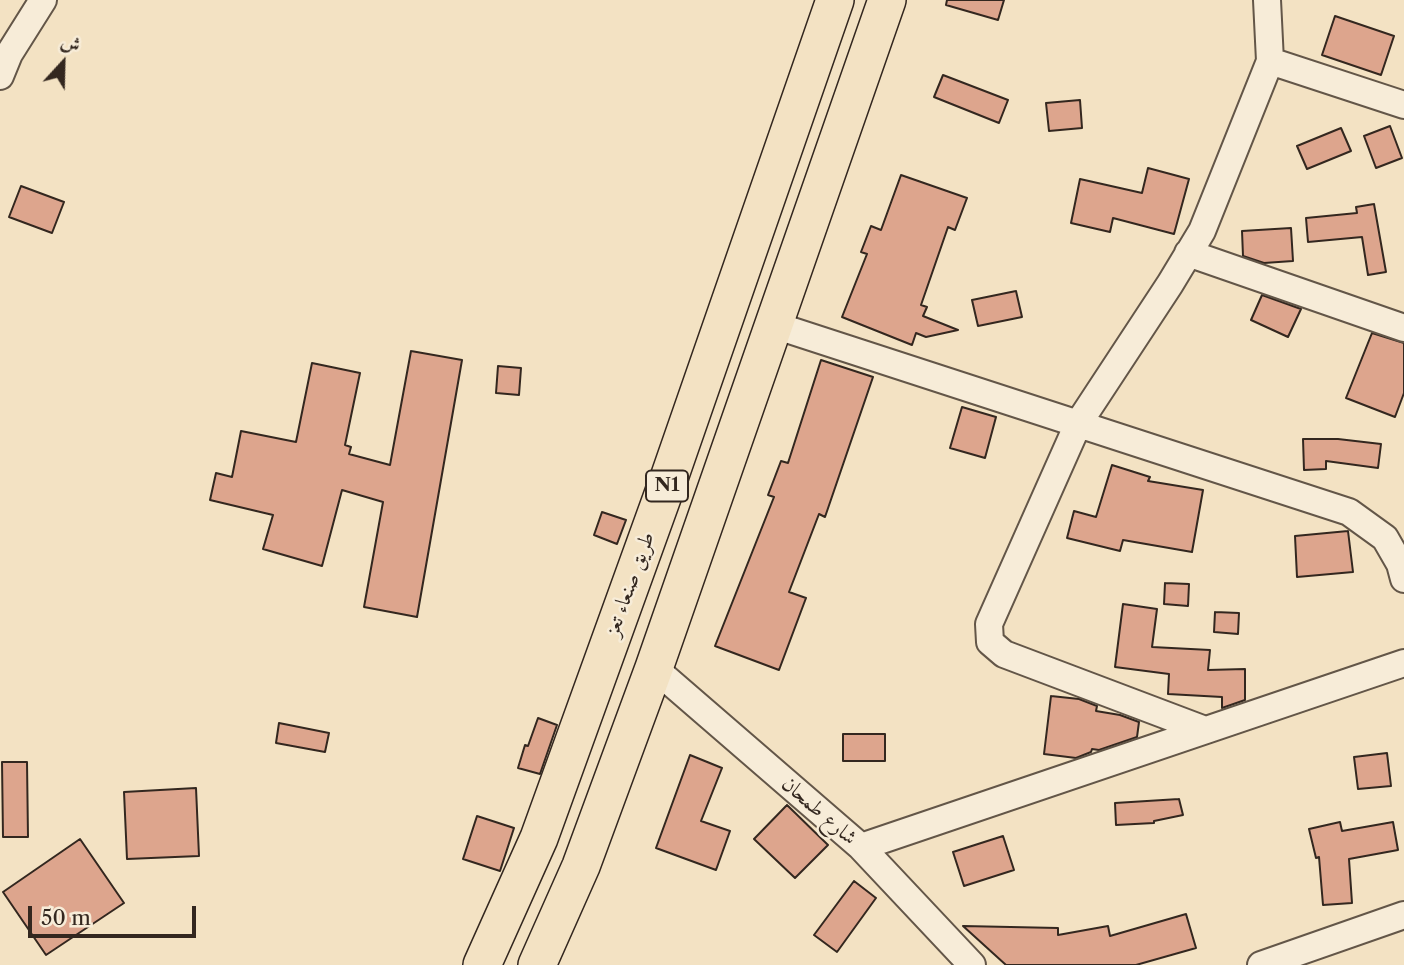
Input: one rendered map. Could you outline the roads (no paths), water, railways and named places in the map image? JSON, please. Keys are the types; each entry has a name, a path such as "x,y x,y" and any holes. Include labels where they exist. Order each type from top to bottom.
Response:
{"highway":[{"name":"طريق صنعاء تعز","path":"482,965 539,838 668,481 835,0"},
{"name":"N1","path":"537,965 581,866 654,668 887,0"},
{"path":"607,645 654,668"}],"street":[{"path":"0,76 9,54 43,0"},
{"path":"1205,730 1004,654 990,642 989,624 1078,424 1202,231 1270,61 1267,0"},
{"path":"1270,61 1404,105"},
{"path":"1188,253 1404,328"},
{"path":"774,325 1349,512 1385,538 1400,564 1404,579"},
{"path":"861,847 1404,663"},
{"name":"شارع طمحان","path":"654,668 861,847 972,965"},
{"path":"1261,965 1404,915"}]}
